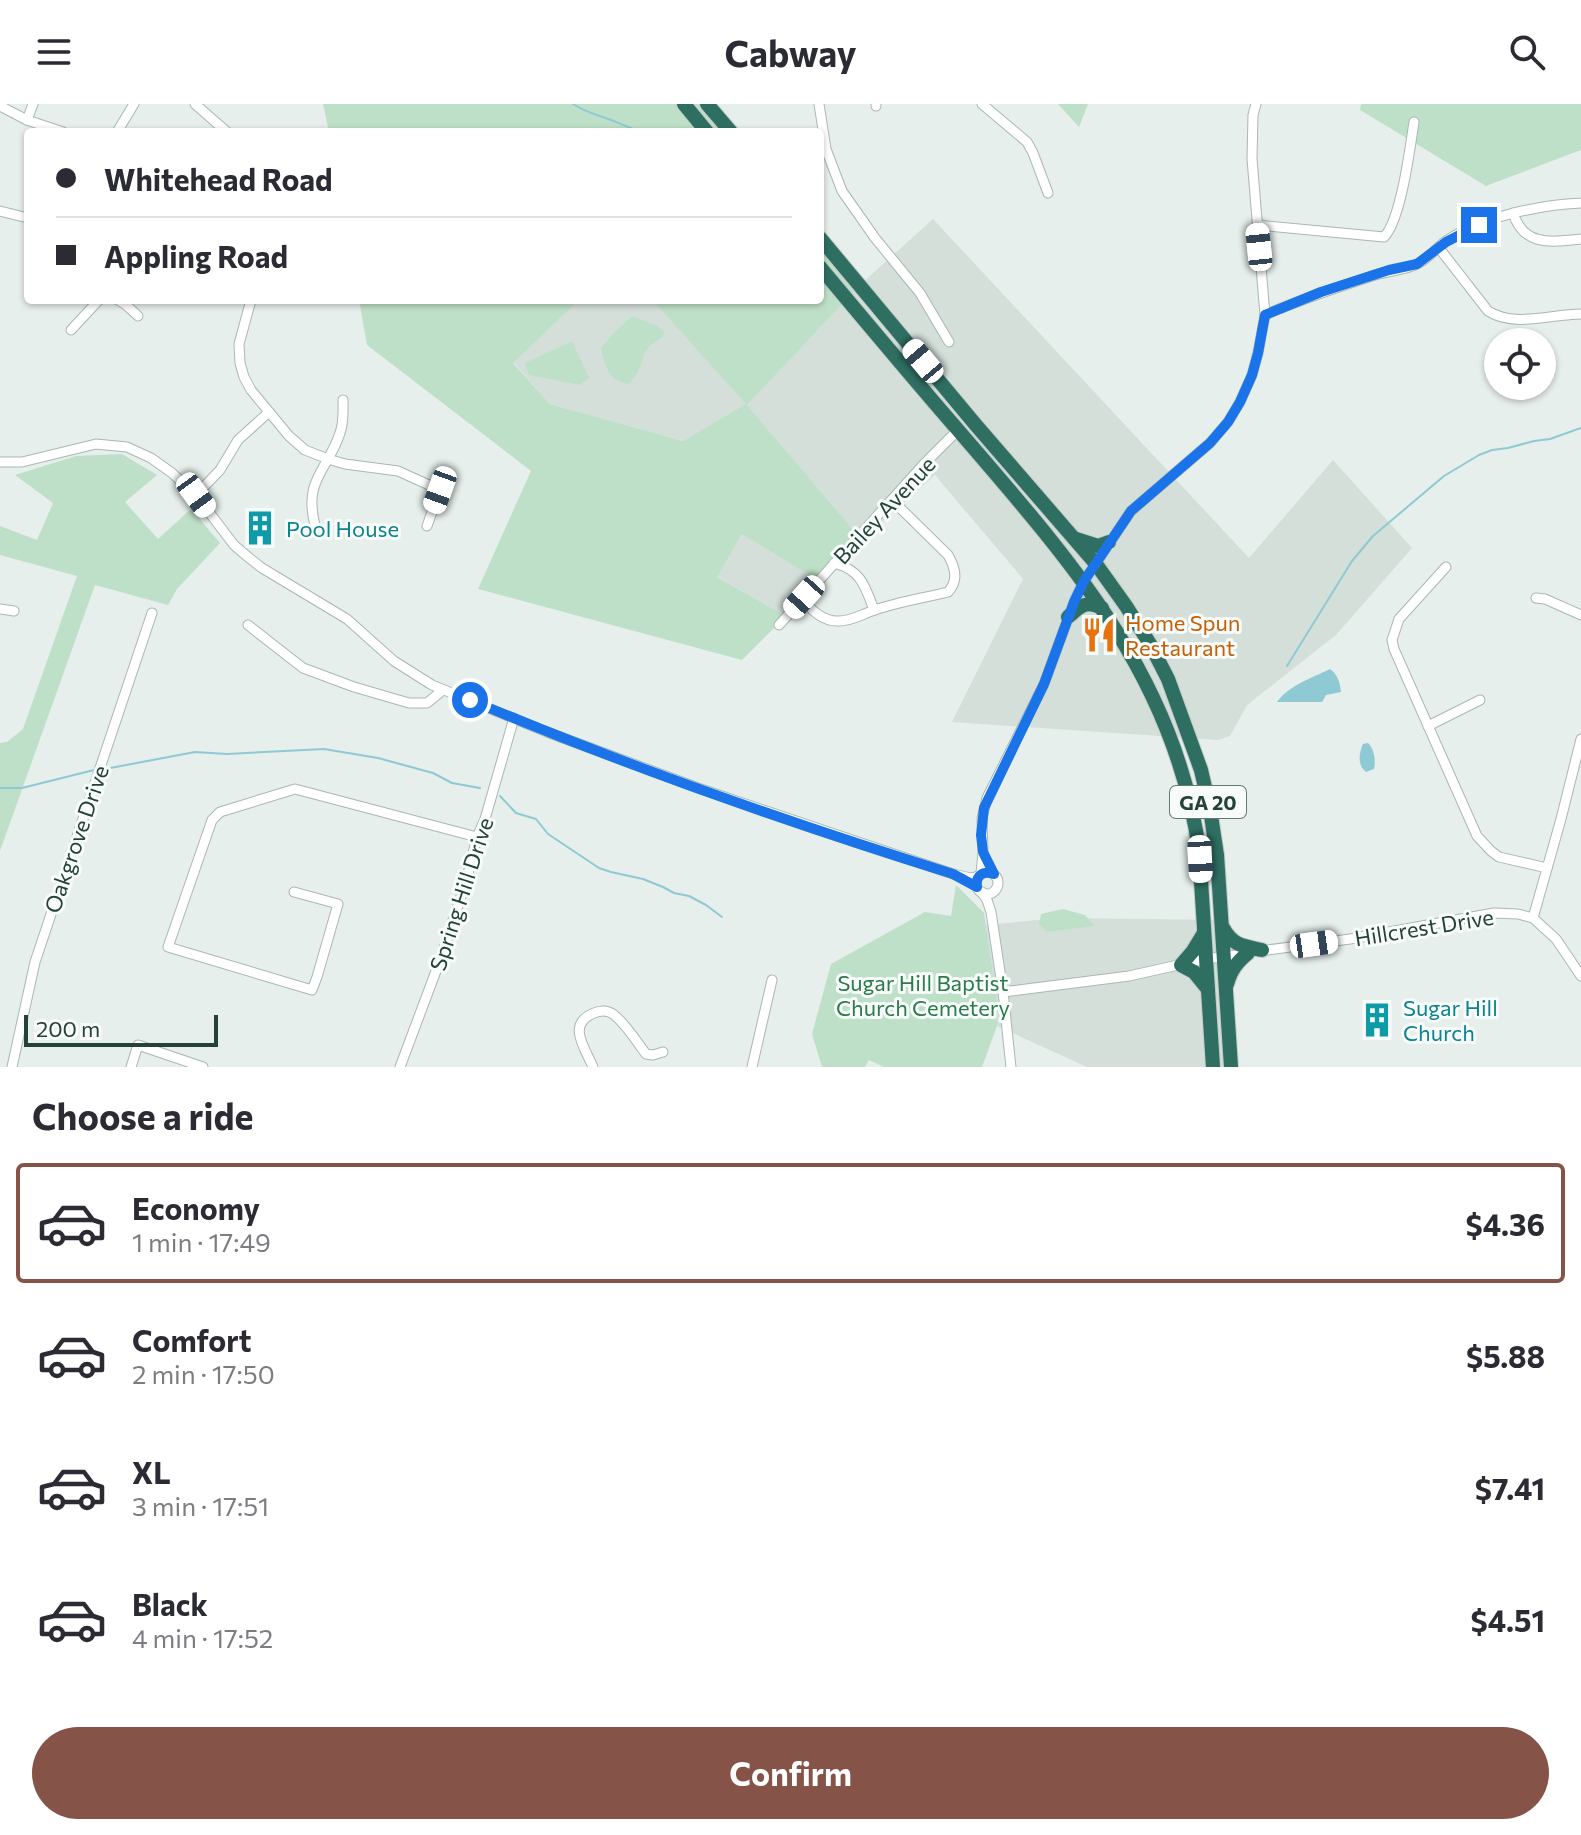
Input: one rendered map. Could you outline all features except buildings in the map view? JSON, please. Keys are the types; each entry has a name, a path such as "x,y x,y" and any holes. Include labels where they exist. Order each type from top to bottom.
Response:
{"highway":[{"path":"684,104 704,128"},
{"path":"707,104 728,128"},
{"name":"GA 20","path":"824,243 1096,564 1150,644 1168,679 1201,770 1217,855 1231,1067"},
{"name":"GA 20","path":"824,272 1084,581 1130,651 1152,694 1187,788 1195,822 1213,1067"},
{"path":"1073,538 1098,546 1109,542"},
{"path":"1068,617 1088,603 1102,608"},
{"path":"1222,926 1235,943 1255,952 1233,968 1226,989"},
{"path":"1204,932 1181,965 1194,972 1207,990"}],"street":[{"path":"27,120 33,104"},
{"path":"119,128 134,104"},
{"path":"195,104 222,128"},
{"path":"819,104 823,128"},
{"path":"982,104 1027,142 1048,193"},
{"path":"1011,1067 991,912 980,882 982,818 987,798 1044,684 1084,581 1131,511 1210,443 1228,422 1252,375 1265,315 1252,159 1256,104"},
{"path":"0,106 51,128"},
{"path":"1257,225 1384,237 1391,231 1405,179 1414,122"},
{"path":"824,136 842,191 920,293 949,342"},
{"path":"1265,315 1321,292 1417,264 1464,232 1513,213 1581,203"},
{"path":"0,213 24,217"},
{"path":"1513,213 1522,232 1536,239 1581,239"},
{"path":"1439,248 1488,311 1496,316 1518,319 1581,314"},
{"path":"71,330 95,304"},
{"path":"125,304 138,316"},
{"path":"250,304 239,344 240,363 244,379 269,412 305,450 345,464 398,471 440,490 427,526"},
{"path":"315,525 311,497 340,433 343,400"},
{"path":"196,495 220,470 238,440 269,412"},
{"name":"Bailey Avenue","path":"779,625 958,430"},
{"path":"0,462 22,462 96,444 127,447 151,458 172,473 196,495 248,557 347,619 394,661 443,690 698,788 980,882 989,894 996,890"},
{"path":"804,597 819,615 837,621 948,592 953,587 954,565 948,555 893,501"},
{"path":"834,563 848,567 864,583 874,610"},
{"path":"1446,567 1399,619 1392,640 1394,649 1477,836 1499,857 1547,868"},
{"path":"1536,598 1581,615"},
{"path":"0,609 14,611"},
{"name":"Oakgrove Drive","path":"12,1067 35,962 152,613"},
{"path":"248,625 303,668 354,687 409,703 427,703 443,690"},
{"path":"1428,726 1480,700"},
{"name":"Spring Hill Drive","path":"400,1067 444,949 514,718"},
{"path":"1581,739 1533,918 1556,939 1581,976"},
{"path":"294,892 338,904 312,990 168,947 212,820 220,812 295,789 477,838"},
{"path":"983,852 998,880 991,912"},
{"path":"980,882 987,872 994,874"},
{"name":"Hillcrest Drive","path":"1003,992 1129,976 1205,959 1350,939 1494,913 1533,918"},
{"path":"752,1067 772,980"},
{"path":"593,1067 579,1036 579,1026 595,1013 606,1011 615,1016 646,1054 663,1052"},
{"path":"131,1067 138,1045 203,1067"}],"shaded area":[{"path":"933,219 1249,558 1333,460 1412,548 1336,635 1247,705 1230,736 1218,740 952,722 1023,579 935,475 862,540 747,405 683,441 550,404 513,362 575,304 656,304 747,404 861,284"},
{"path":"743,533 821,582 786,616 716,576"},
{"path":"1058,918 1221,920 1225,1067 1087,1067 997,1026 996,992 986,925"}],"green space":[{"path":"323,104 710,104 731,128 328,128"},
{"path":"1058,104 1088,104 1079,127"},
{"path":"1361,104 1581,104 1581,150 1486,186 1360,110"},
{"path":"824,240 861,284 747,405 862,540 821,582 742,534 717,577 786,616 742,660 478,589 531,471 367,345 360,304 575,304 513,363 550,404 683,441 746,404 656,304 824,304"},
{"path":"632,316 658,326 665,333 649,347 636,375 628,384 612,376 601,348"},
{"path":"572,341 589,378 580,385 529,375 525,363"},
{"path":"122,454 157,475 125,502 158,539 191,509 220,543 177,589 168,605 95,585 0,851 0,743 7,742 23,729 77,576 0,555 0,526 37,540 53,503 15,475 76,456"},
{"name":"Sugar Hill Baptist Church Cemetery","path":"956,885 984,913 996,992 997,1026 982,1067 884,1067 869,1060 865,1067 822,1067 812,1034 831,964 925,912 951,916"},
{"path":"1063,909 1085,915 1095,926 1047,932 1039,924 1041,914"}],"water":[{"path":"1330,669 1338,679 1341,692 1326,695 1322,702 1277,702 1294,686"},
{"path":"1368,743 1373,751 1375,766 1366,772 1361,766 1360,755 1363,744"}],"waterway":[{"path":"573,104 632,128"},
{"path":"1287,666 1352,561 1373,536 1444,476 1492,450 1550,439 1581,428"},
{"path":"105,769 195,752 227,754 324,749 378,758 433,773 452,783 480,788"},
{"path":"0,788 22,788 94,770"},
{"path":"500,796 516,813 536,819 548,834 599,868 643,879 689,896 722,917"}],"place":[{"name":"Pool House","path":"260,528"},
{"name":"Home Spun Restaurant","path":"1099,635"},
{"name":"Sugar Hill Church","path":"1377,1020"}],"route":[{"path":"470,700 698,788 953,874 977,887 981,874 994,874 983,852 981,835 987,798 1044,684 1084,581 1131,511 1210,443 1228,422 1252,375 1265,315 1321,292 1417,264 1446,242 1479,225"}]}
